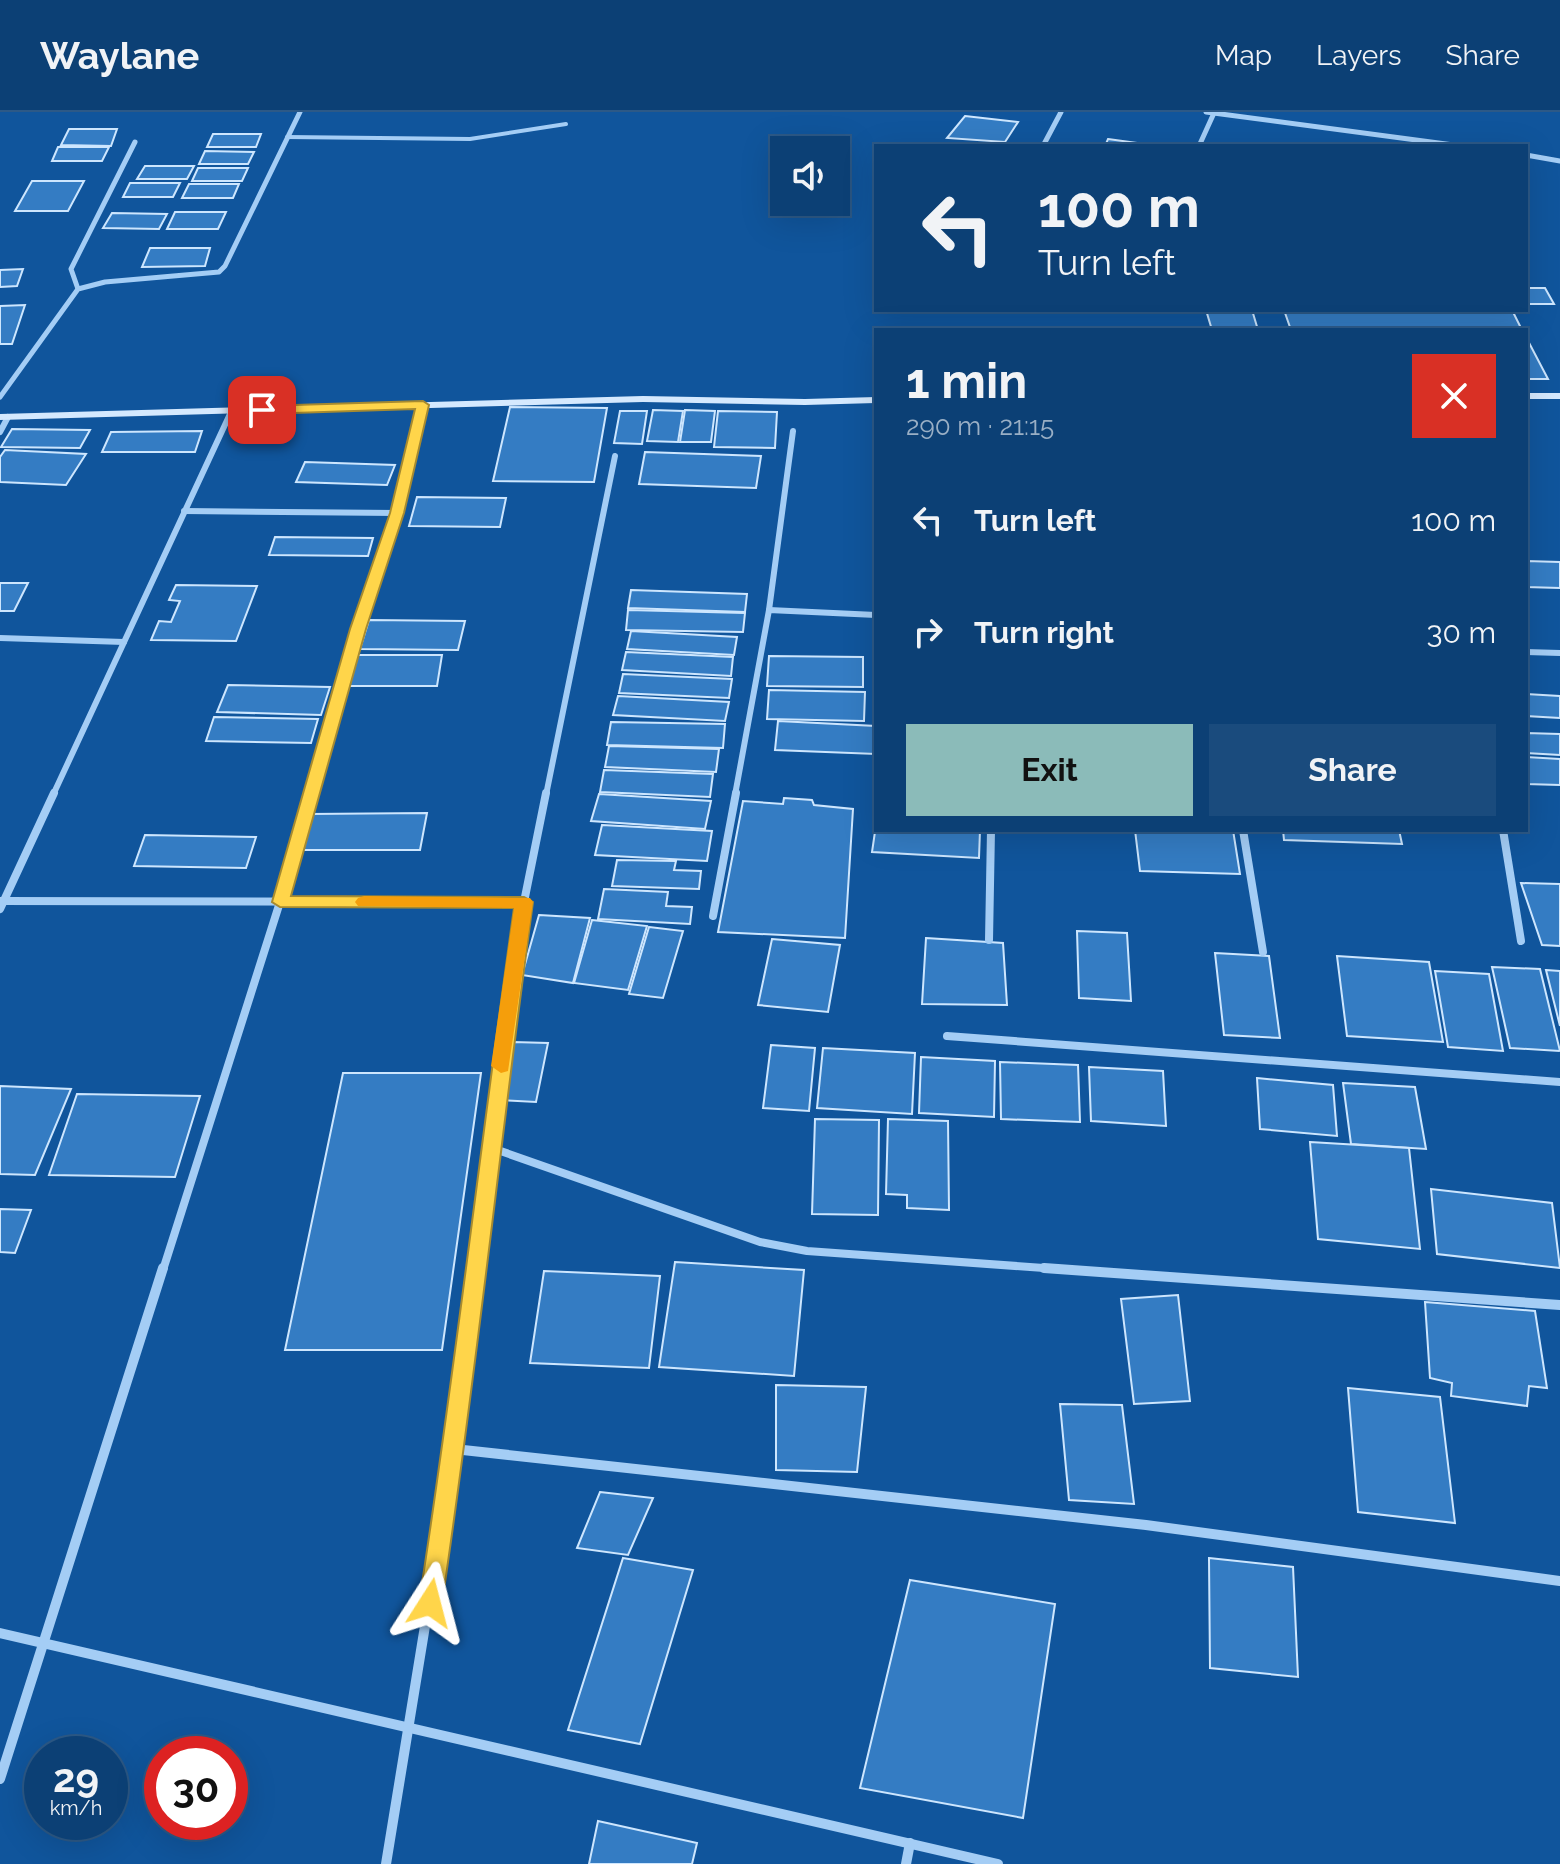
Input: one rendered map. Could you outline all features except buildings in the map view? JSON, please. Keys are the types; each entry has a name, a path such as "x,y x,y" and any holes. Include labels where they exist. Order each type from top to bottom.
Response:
{"street":[{"path":"0,397 78,289 105,282 219,272 300,112"},
{"path":"1044,144 1061,112"},
{"path":"1206,112 1446,144"},
{"path":"1200,144 1214,113"},
{"path":"1378,144 1381,135"},
{"path":"78,289 71,269 135,142"},
{"path":"1528,155 1560,161"},
{"path":"1528,396 1560,396"},
{"path":"0,432 4,417 643,399 874,400"},
{"path":"0,1779 280,902 358,629 397,513 423,405"},
{"path":"231,411 1,904 524,902"},
{"path":"713,916 769,610 793,431"},
{"path":"386,1864 454,1449 489,1147 524,902 615,456"},
{"path":"184,511 397,513"},
{"path":"769,610 874,615"},
{"path":"0,638 124,642"},
{"path":"1528,652 1560,653"},
{"path":"989,940 991,832"},
{"path":"1243,832 1263,952"},
{"path":"1503,832 1521,941"},
{"path":"947,1036 1560,1082"},
{"path":"489,1147 760,1242 807,1251 1560,1305"},
{"path":"454,1449 972,1503 1311,1544 1560,1581"},
{"path":"0,1633 998,1864"},
{"path":"906,1864 910,1843"}],"lane":[{"path":"287,137 470,139 566,124"}],"slow traffic":[{"path":"364,902 524,902 501,1066"}],"route":[{"path":"262,410 423,405 397,513 358,629 280,902 524,902 489,1147 454,1449 430,1603"}]}
